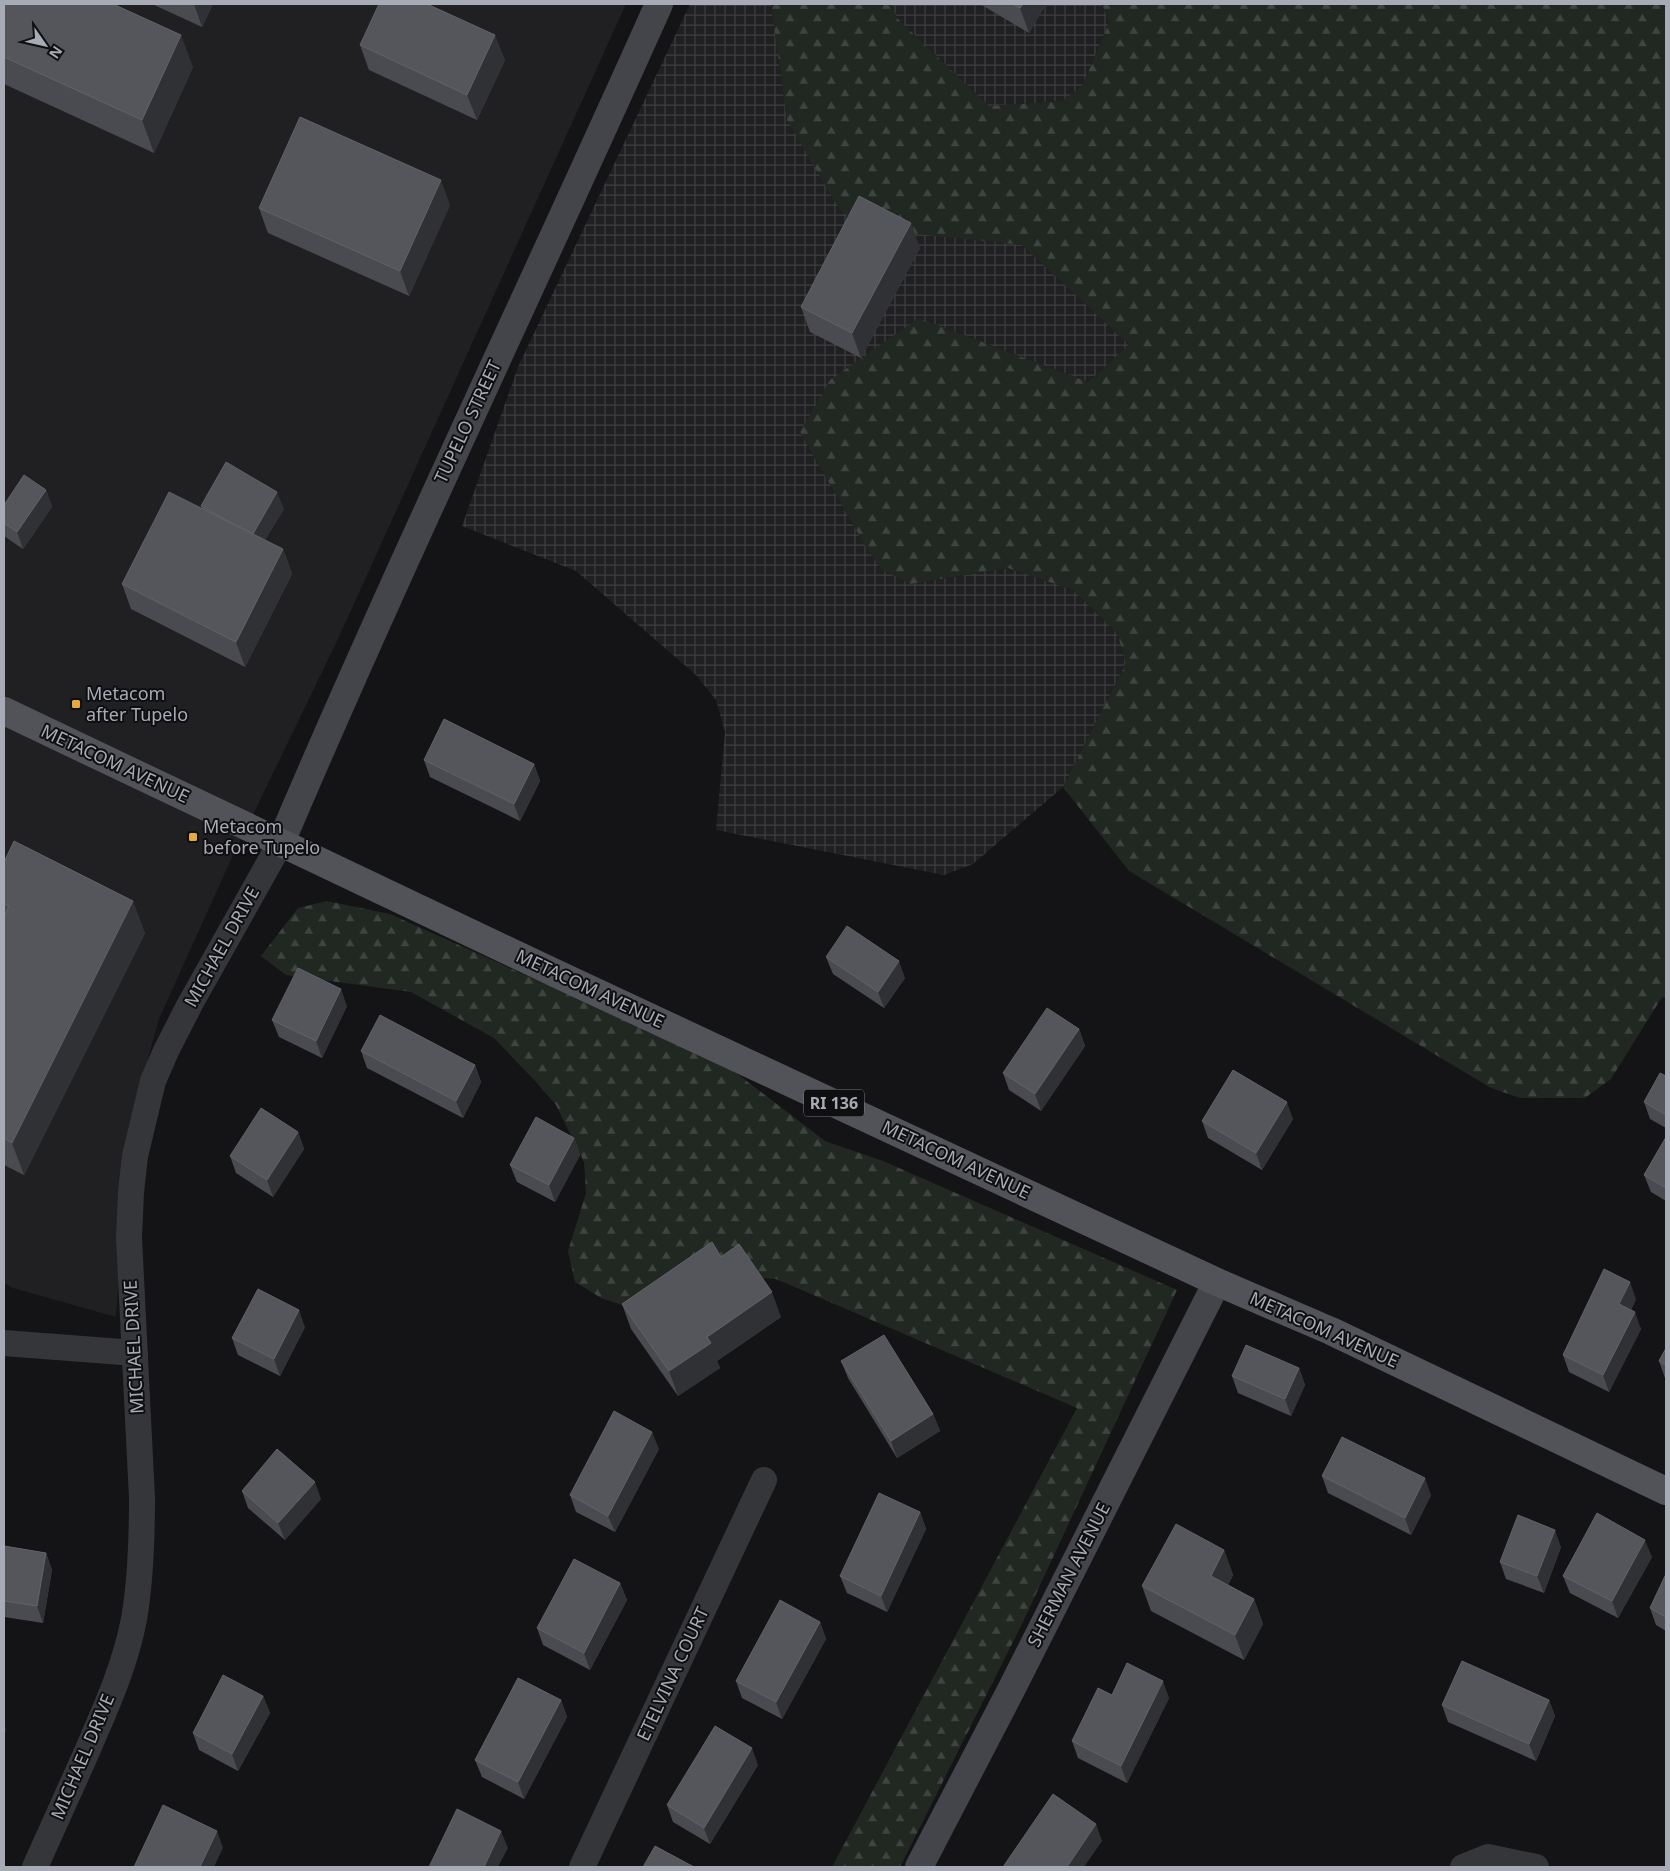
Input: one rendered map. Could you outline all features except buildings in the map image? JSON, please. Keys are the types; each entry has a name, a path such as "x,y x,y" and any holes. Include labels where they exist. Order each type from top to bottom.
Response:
{"main road":[{"name":"TUPELO STREET","path":"281,842 447,465 540,269 659,4"},
{"name":"METACOM AVENUE","path":"4,712 557,974 1217,1282 1331,1331 1666,1491"},
{"name":"SHERMAN AVENUE","path":"919,1867 1217,1282"}],"street":[{"name":"MICHAEL DRIVE","path":"35,1867 109,1702 125,1654 138,1589 142,1541 142,1498 129,1238 135,1156 153,1081 190,1004 281,842"},
{"path":"4,1343 135,1353"},
{"name":"ETELVINA COURT","path":"582,1867 764,1480"},
{"path":"1463,1867 1488,1857 1536,1867"}],"shaded area":[{"path":"4,4 626,4 338,639 229,864 159,1019 130,1124 116,1317 13,1288 4,1283"},
{"path":"690,4 771,4 787,120 857,227 1022,245 1129,345 1088,382 919,318 800,432 864,544 881,569 911,584 1008,568 1073,590 1117,633 1126,663 1063,787 973,864 944,875 716,830 725,732 716,700 696,675 576,571 462,526 518,367"},
{"path":"890,4 1102,4 1109,23 1082,86 1063,101 989,106 897,18"}],"green space":[{"path":"771,4 890,4 897,18 989,106 1063,101 1082,86 1109,23 1102,4 1666,4 1666,998 1662,997 1611,1079 1585,1098 1520,1098 1491,1088 1129,871 1063,787 1126,663 1117,633 1073,590 1008,568 911,584 881,569 864,544 800,432 830,380 919,318 1088,382 1129,345 1022,245 857,228 836,204 787,120"},
{"path":"327,901 390,914 727,1066 825,1141 883,1161 1177,1290 1023,1622 900,1867 832,1867 1077,1408 776,1279 746,1277 661,1318 601,1298 575,1282 568,1251 586,1193 584,1162 556,1105 494,1038 411,992 286,975 261,956 298,908"}],"place":[{"name":"Metacom after Tupelo","path":"76,704"},
{"name":"Metacom before Tupelo","path":"193,837"}]}
